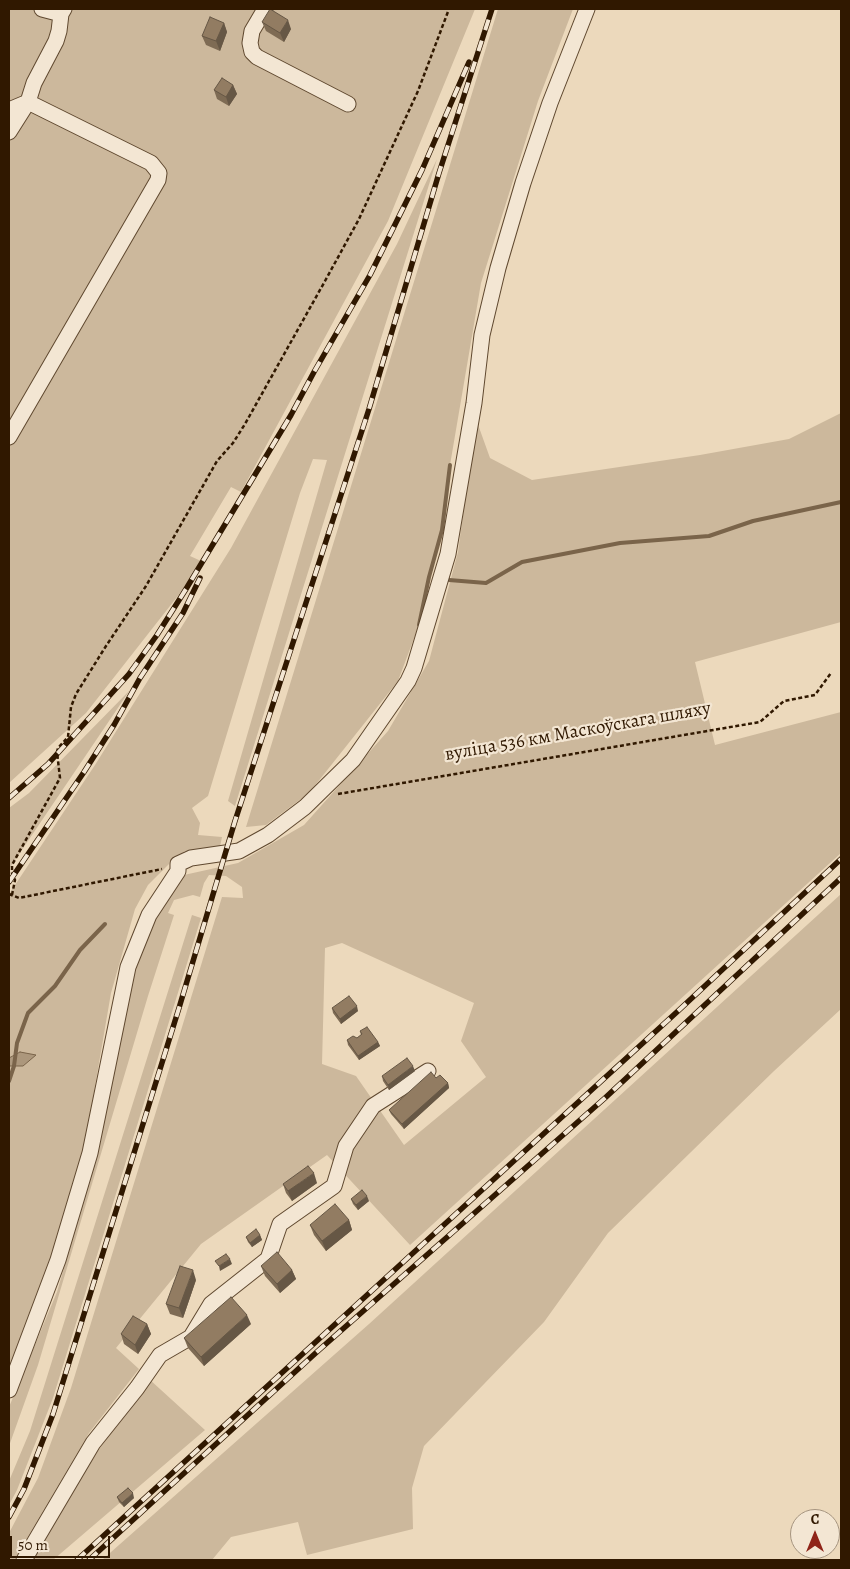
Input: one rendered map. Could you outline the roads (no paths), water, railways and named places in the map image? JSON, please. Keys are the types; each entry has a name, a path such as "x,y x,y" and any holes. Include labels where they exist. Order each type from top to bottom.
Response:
{"street":[{"path":"9,132 28,102 34,82 56,41 59,31 62,11 42,9"},
{"path":"265,9 252,31 250,43 252,52 257,57 348,104"},
{"path":"9,1390 58,1260 90,1153 128,967 150,915 178,870 178,864 191,858 239,851 268,835 305,807 353,760 408,681 414,668 448,554 474,403 482,335 498,268 550,103 587,9"},
{"path":"9,110 28,102 151,163 159,173 158,180 9,437"},
{"path":"24,1560 93,1443 137,1388 160,1355 191,1337 211,1304 268,1259 280,1224 334,1186 346,1146 373,1106 428,1071"}],"waterway":[{"path":"419,625 429,577 442,530 450,465"},
{"path":"449,580 486,583 522,562 620,543 709,536 753,521 841,502"},
{"path":"9,1081 14,1066 17,1043 28,1013 55,986 80,950 105,924"}],"railway":[{"path":"9,1517 24,1489 53,1414 235,821 369,409 439,173 492,9"},
{"path":"9,798 48,764 129,674 157,635 186,589 291,415 370,275 422,170 469,62"},
{"path":"9,882 114,725 140,678 183,613 200,578"},
{"path":"77,1560 678,1011 841,859"},
{"path":"89,1560 319,1350 605,1098 841,878"}]}
